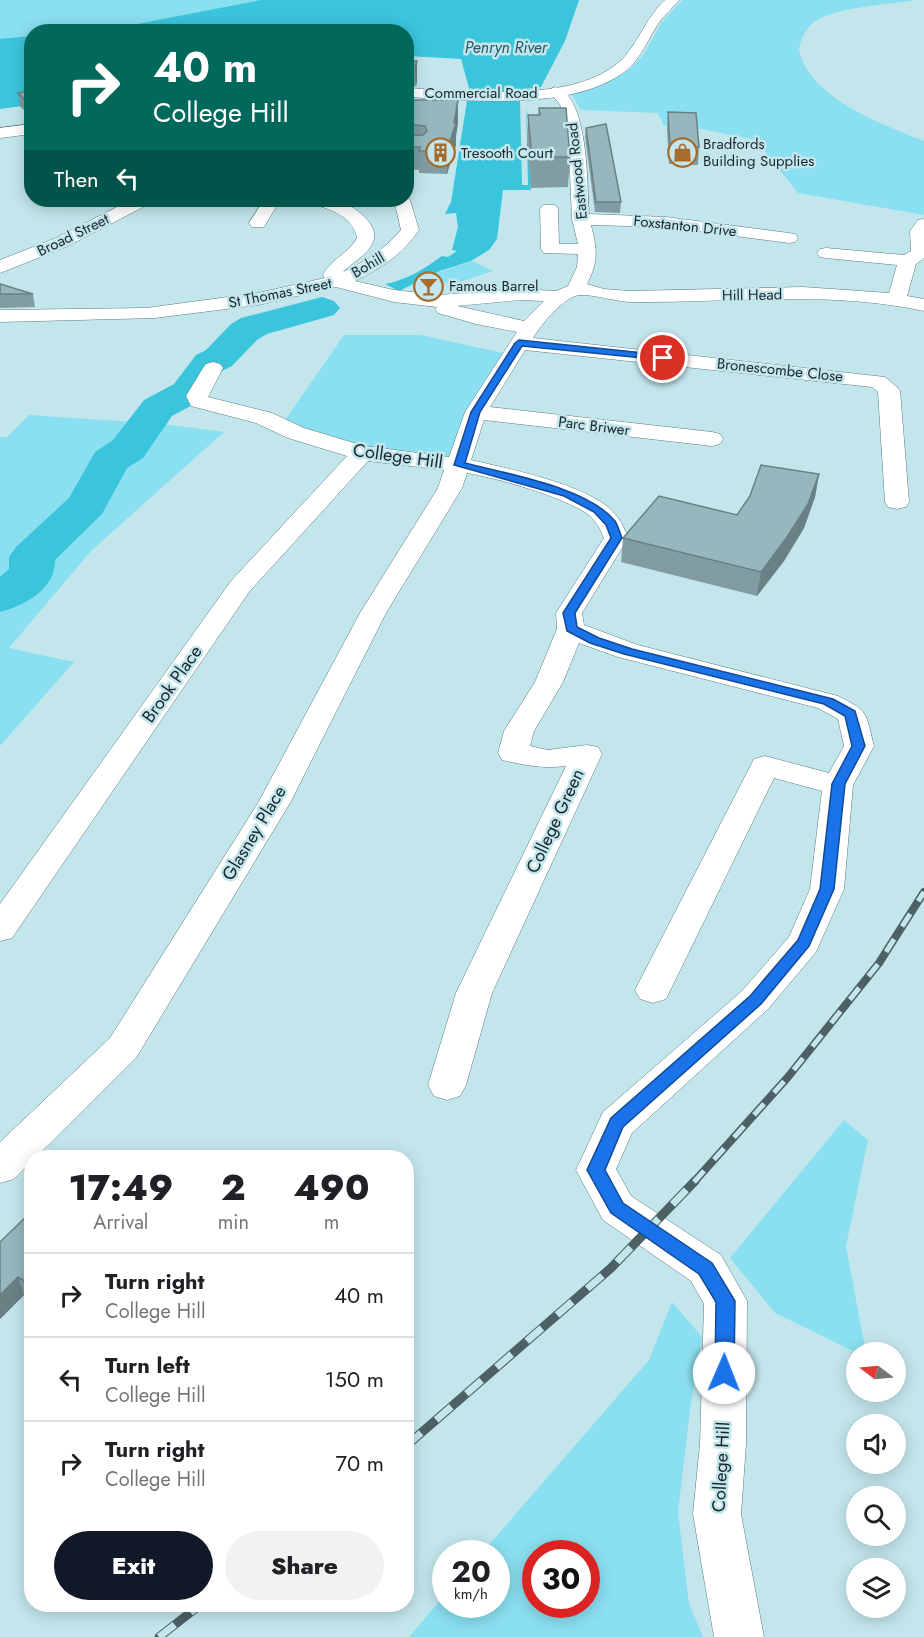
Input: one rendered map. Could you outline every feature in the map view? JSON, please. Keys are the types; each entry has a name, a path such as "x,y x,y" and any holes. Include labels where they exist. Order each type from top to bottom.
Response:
{"main road":[{"name":"Commercial Road","path":"414,92 547,92 587,85 615,73 634,54 653,21 673,0"},
{"path":"0,133 24,130"}],"street":[{"name":"Eastwood Road","path":"547,92 566,101 577,149 581,219 588,249 586,267 577,285 580,288"},
{"name":"Broad Street","path":"0,267 62,242 130,207"},
{"path":"258,223 268,207"},
{"name":"Bohill","path":"338,207 355,218 365,230 364,240 360,247 332,272 336,281 364,269 402,243 410,230 404,207"},
{"path":"549,209 550,249 588,249"},
{"name":"Foxstanton Drive","path":"581,219 665,216 789,238"},
{"path":"826,253 908,261 920,254 919,231 924,224"},
{"path":"897,299 908,261"},
{"name":"St Thomas Street","path":"0,316 139,314 266,298 336,281 378,293 432,301 533,295 559,297"},
{"path":"559,297 580,288"},
{"name":"Hill Head","path":"580,288 597,293 642,296 799,294 872,296 924,305"},
{"name":"Glasney Place","path":"0,1167 123,1048 274,803 373,613 450,488 476,412 524,335 559,297"},
{"name":"Bronescombe Close","path":"432,301 440,307 524,335 878,381 889,390 897,502"},
{"name":"College Hill","path":"213,368 197,396 199,401 264,418 296,433 362,453 459,465 568,494 597,510 611,524 616,538 569,613 571,629 594,640 628,651 828,702 851,714 859,746 838,784 827,889 804,943 755,1000 617,1123 596,1170 617,1208 706,1268 726,1301 723,1444 717,1514 739,1637"},
{"name":"Parc Briwer","path":"476,412 712,440"},
{"name":"Brook Place","path":"0,929 240,587 362,453"},
{"name":"College Green","path":"447,1085 474,993 587,754 548,759 513,753 519,731 549,682 571,629"},
{"path":"653,990 765,766 838,784"}],"shaded area":[{"path":"0,0 497,0 414,29 414,24 24,24 24,96 0,100"},
{"path":"682,0 917,0 853,9 829,15 815,21 808,28 799,49 806,67 817,82 832,96 869,118 924,141 924,215 798,193 756,140 701,129 664,126 658,113 581,110 570,92 603,84 630,69 643,55 662,22"},
{"path":"472,261 493,271 451,285 429,276"},
{"path":"344,335 421,335 512,355 459,464 362,453 281,426"},
{"path":"29,415 164,424 224,432 91,551 9,648 74,662 0,746 0,437 7,437"},
{"path":"844,1120 868,1140 846,1246 864,1342 846,1342 846,1348 775,1313 730,1258"},
{"path":"672,1302 702,1337 690,1410 678,1512 689,1604 703,1637 409,1637 432,1610 432,1618 510,1618 510,1540 493,1540 649,1360"}],"water":[{"name":"Penryn River","path":"261,0 579,0 565,41 541,87 525,89 531,190 503,190 497,239 489,250 471,261 440,271 399,291 385,284 408,277 442,256 448,257 457,251 452,250 458,227 456,213 445,214 451,202 469,88 461,59 414,56 414,24 137,24"},
{"path":"24,37 24,106 0,109 0,39"}],"pier":[{"path":"520,100 526,100 528,185 522,185"}],"building":[{"path":"414,100 458,100 454,123 456,123 447,151 419,151 420,147 414,147 414,136 423,135 427,131 425,126 414,125"},
{"path":"539,108 566,108 570,157 532,157 528,115 540,115"},
{"path":"668,112 696,113 699,147 670,146"},
{"path":"606,124 621,202 596,202 586,128"},
{"path":"0,284 33,294 0,294"},
{"path":"761,465 819,474 808,504 761,572 623,538 659,496 737,515 750,496"},
{"path":"24,1219 24,1281 18,1277 0,1295 0,1242"}],"waterway":[{"path":"0,598 22,584 32,570 32,557 87,505 110,461 128,449 158,408 188,392 209,363 219,358 244,332 254,326 322,308"}],"railway":[{"path":"694,1182 788,1077 879,963 924,892"},
{"path":"414,1439 611,1268 695,1181"},
{"path":"159,1637 191,1612"}],"place":[{"name":"Tresooth Court","path":"440,153"},
{"name":"Bradfords Building Supplies","path":"682,153"},
{"name":"Famous Barrel","path":"428,286"}],"route":[{"path":"663,358 519,343 476,412 459,465 568,494 597,510 611,524 616,538 569,613 571,629 594,640 628,651 828,702 851,714 859,746 838,784 827,889 804,943 755,1000 617,1123 596,1170 617,1208 706,1268 726,1301 724,1373"}]}
